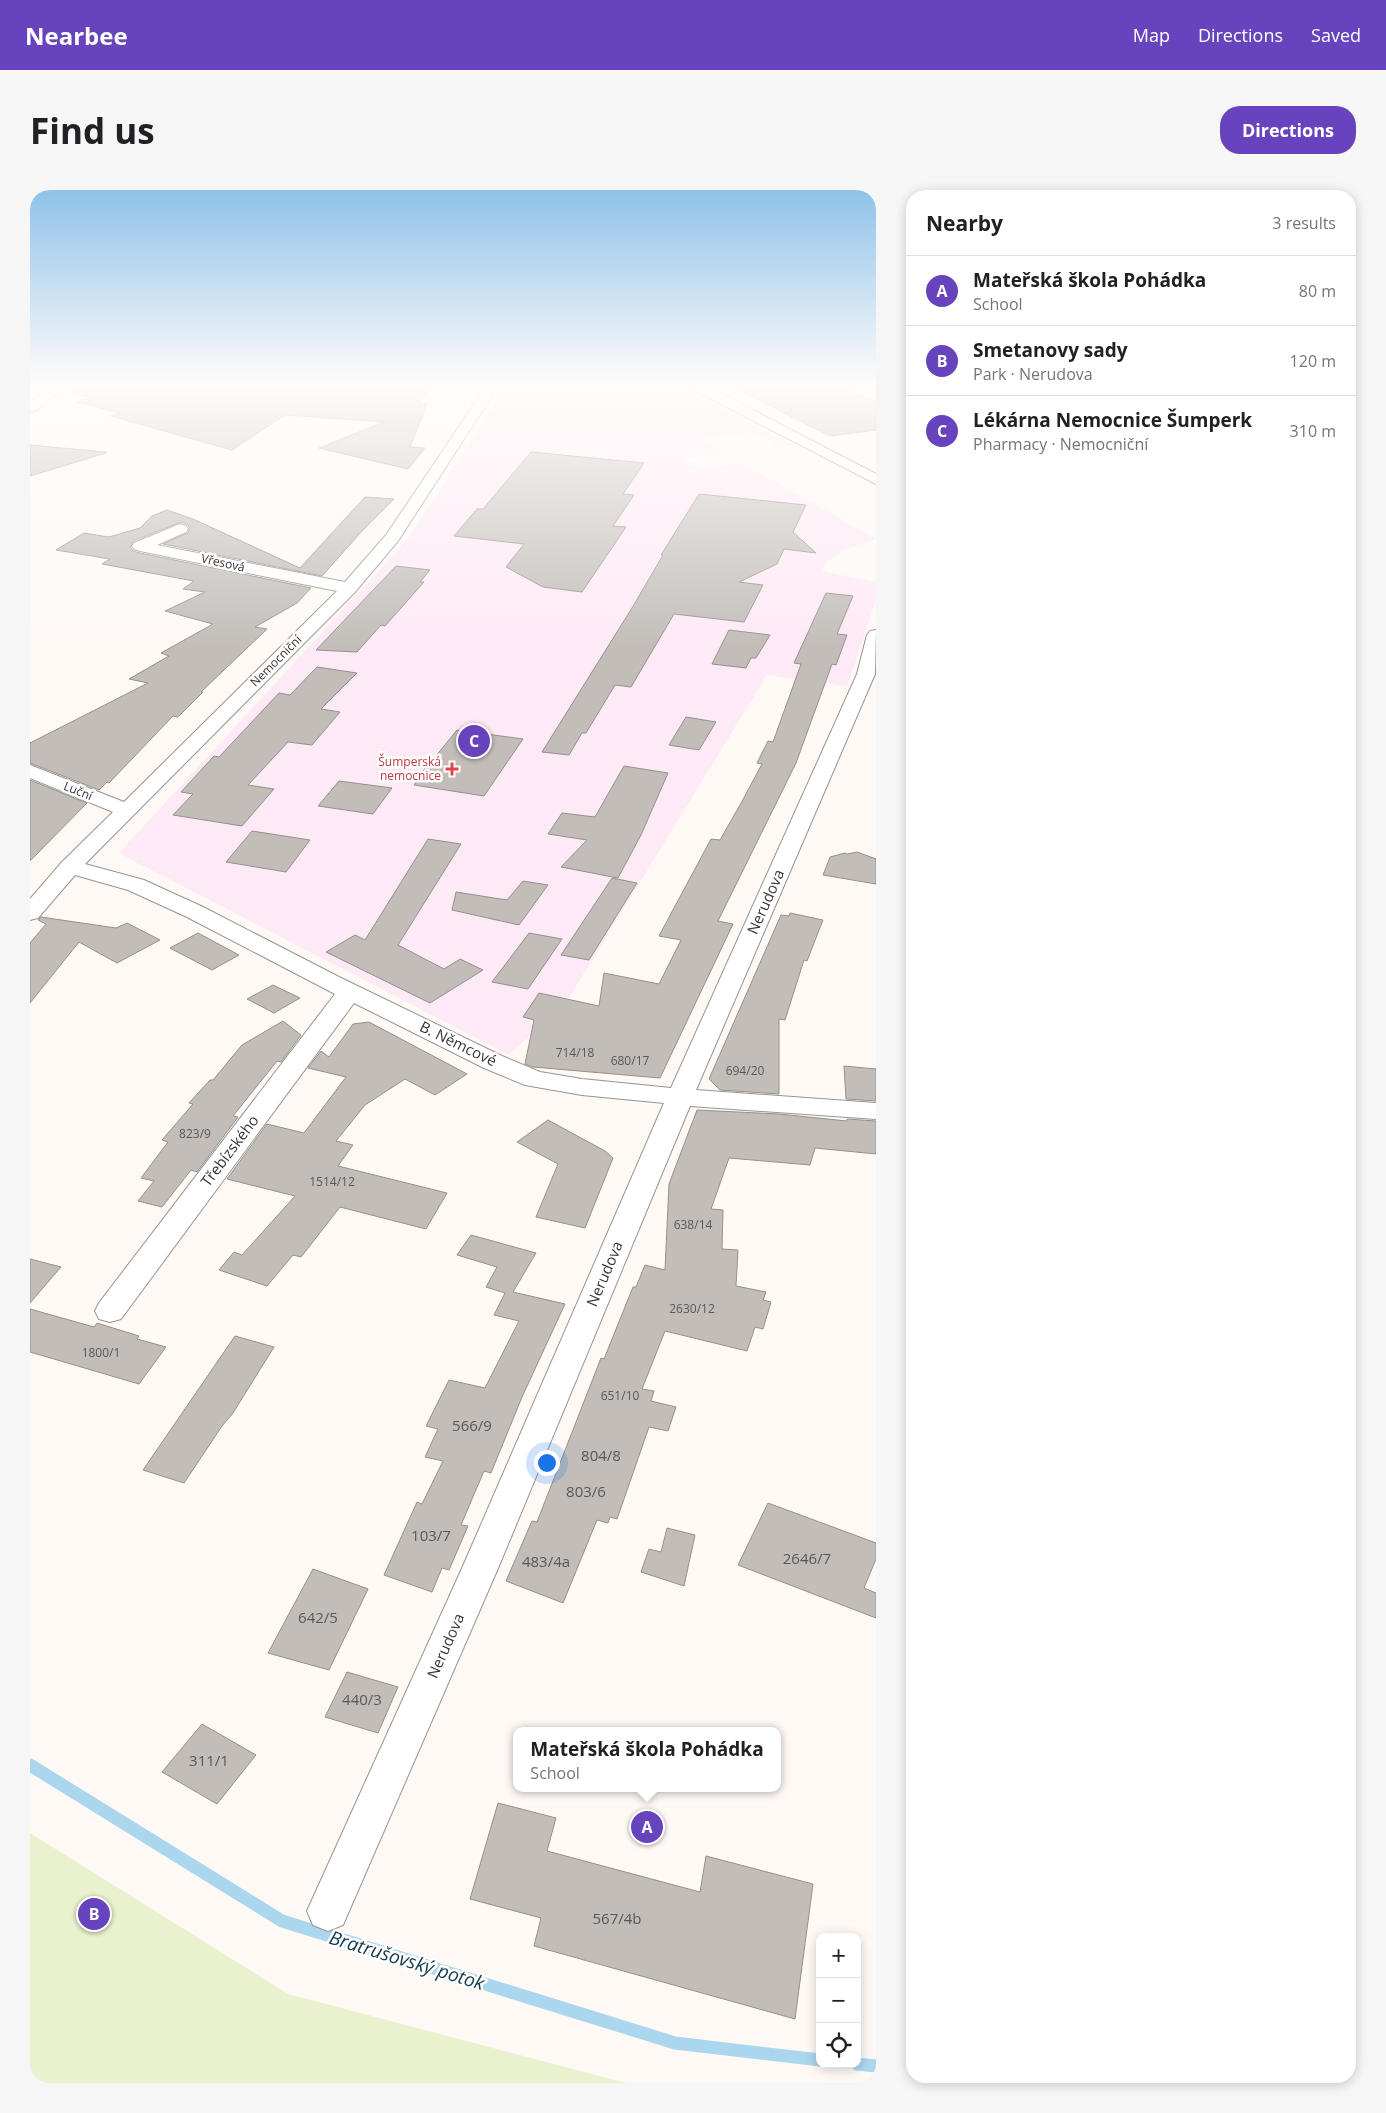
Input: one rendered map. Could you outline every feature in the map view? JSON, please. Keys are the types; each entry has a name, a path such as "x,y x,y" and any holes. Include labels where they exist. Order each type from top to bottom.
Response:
{"street":[{"name":"Nemocniční","path":"30,913 70,867 349,588 392,538 435,473"},
{"path":"863,473 876,480"},
{"name":"Vřesová","path":"180,528 140,546 349,588"},
{"name":"Nerudova","path":"328,1911 481,1566 680,1097 866,674 876,636"},
{"name":"Luční","path":"30,771 126,810"},
{"name":"B. Němcové","path":"70,867 136,885 195,912 494,1062 534,1079 582,1087 680,1097 876,1111"},
{"name":"Třebízského","path":"110,1311 350,991"}],"shaded area":[{"name":"Šumperská nemocnice","path":"450,473 759,473 876,539 846,549 828,561 820,571 876,582 876,599 847,686 767,675 567,1001 509,1055 119,853 408,539"}],"green space":[{"path":"30,1833 288,1994 626,2083 30,2083"}],"building":[{"path":"513,473 637,473 623,494 634,495 613,526 626,527 582,592 543,587 506,567 524,544 454,536 477,509 483,509"},
{"path":"699,494 806,505 793,532 816,553 784,549 777,564 739,582 763,585 744,622 674,614 631,687 615,685 586,733 582,733 569,755 542,752 632,608 663,555 661,555"},
{"path":"365,497 394,499 322,576 163,544 188,533 190,528 187,524 181,522 133,541 130,547 133,551 140,553 311,588 297,603 255,627 267,629 201,692 203,692 178,717 173,716 109,783 107,782 99,790 30,763 30,743 148,683 129,679 169,656 161,653 213,624 165,611 205,592 183,589 194,581 102,564 110,559 56,550 84,533 109,537 140,528 152,516 167,510 193,519 300,568"},
{"path":"396,566 430,570 420,582 424,582 385,626 381,625 357,652 316,650"},
{"path":"826,593 853,596 837,634 847,635 836,665 832,664 796,763 718,921 733,924 660,1078 533,1067 525,1064 534,1020 523,1017 539,993 599,1006 604,973 659,984 681,940 659,936 711,839 720,840 740,805 762,764 757,763 768,741 773,742 801,664 794,663"},
{"path":"729,630 770,635 756,658 751,658 746,668 712,664"},
{"path":"317,667 357,673 321,709 340,712 312,745 288,742 248,785 274,789 242,826 173,815 193,794 181,792 214,756 219,757 279,693 290,695"},
{"path":"686,717 716,722 699,750 669,745"},
{"path":"457,730 523,739 484,796 414,785 429,762 431,762"},
{"path":"624,766 668,773 641,835 618,878 561,867 587,840 548,834 562,813 595,817"},
{"path":"30,780 87,803 30,861"},
{"path":"339,781 392,788 373,814 318,806"},
{"path":"252,831 310,840 286,872 226,862"},
{"path":"428,839 461,844 398,945 444,969 460,959 483,970 430,1003 326,952 355,935 365,940"},
{"path":"857,852 876,859 876,884 823,875 830,857"},
{"path":"612,878 637,883 589,960 561,955"},
{"path":"523,881 548,885 519,925 452,910 456,892 507,900"},
{"path":"790,913 823,920 807,961 804,960 785,1020 779,1019 779,1094 720,1090 709,1079 781,915 789,916"},
{"path":"41,917 116,928 127,923 160,940 117,963 79,942 30,1003 30,943 46,924 38,920"},
{"path":"198,933 239,955 212,970 170,948"},
{"path":"529,933 562,939 528,989 492,982"},
{"path":"273,985 300,998 274,1013 247,999"},
{"path":"283,1021 301,1035 281,1062 277,1061 233,1116 238,1117 197,1172 191,1170 162,1207 138,1201 154,1181 141,1178 168,1142 162,1140 193,1104 189,1103 210,1080 213,1080 242,1045"},
{"path":"369,1022 467,1074 435,1095 405,1079 365,1105 336,1141 353,1145 338,1166 447,1193 426,1229 340,1207 301,1257 293,1255 267,1286 219,1270 234,1252 242,1255 295,1196 227,1179 267,1124 304,1133 346,1077 308,1068 321,1051 329,1057 353,1024"},
{"path":"844,1066 876,1069 876,1101 846,1099"},
{"path":"697,1110 779,1114 847,1121 847,1119 876,1121 876,1154 815,1148 810,1165 729,1158 711,1209 723,1210 722,1249 738,1250 736,1286 766,1292 763,1300 771,1302 763,1329 755,1327 747,1351 665,1331 642,1389 654,1391 651,1401 676,1407 668,1431 649,1427 617,1519 610,1517 608,1523 597,1520 563,1603 506,1581 532,1521 537,1522 601,1358 604,1359 633,1287 636,1287 645,1265 665,1270 669,1184"},
{"path":"548,1120 605,1151 613,1158 585,1228 536,1217 558,1164 517,1142"},
{"path":"471,1235 536,1253 513,1292 565,1304 522,1397 491,1473 484,1471 461,1525 468,1526 449,1570 442,1568 432,1592 384,1575 417,1502 422,1504 443,1461 425,1457 438,1429 426,1426 449,1380 485,1388 519,1321 494,1315 505,1293 486,1287 497,1267 457,1255"},
{"path":"30,1259 61,1267 30,1303"},
{"path":"30,1309 94,1327 97,1323 139,1336 137,1339 166,1347 139,1384 30,1352"},
{"path":"235,1336 274,1347 233,1413 222,1426 184,1483 143,1470"},
{"path":"768,1503 876,1543 876,1559 864,1588 876,1593 876,1618 738,1565"},
{"path":"667,1528 695,1535 684,1586 641,1572 649,1549 661,1552"},
{"path":"313,1569 368,1589 329,1670 268,1653"},
{"path":"347,1672 398,1687 378,1733 325,1717"},
{"path":"202,1724 256,1755 217,1804 162,1772"},
{"path":"498,1803 556,1818 547,1851 700,1892 706,1856 813,1884 795,2019 534,1946 541,1918 470,1899"}],"waterway":[{"name":"Bratrušovský potok","path":"30,1765 282,1921 675,2043 816,2060"},
{"name":"Bratrušovský potok","path":"861,2064 876,2066"}],"place":[{"name":"Lékárna Nemocnice Šumperk","path":"474,741"},
{"name":"Šumperská nemocnice","path":"452,769"},
{"name":"Mateřská škola Pohádka","path":"647,1827"},
{"name":"Smetanovy sady","path":"94,1914"}]}
